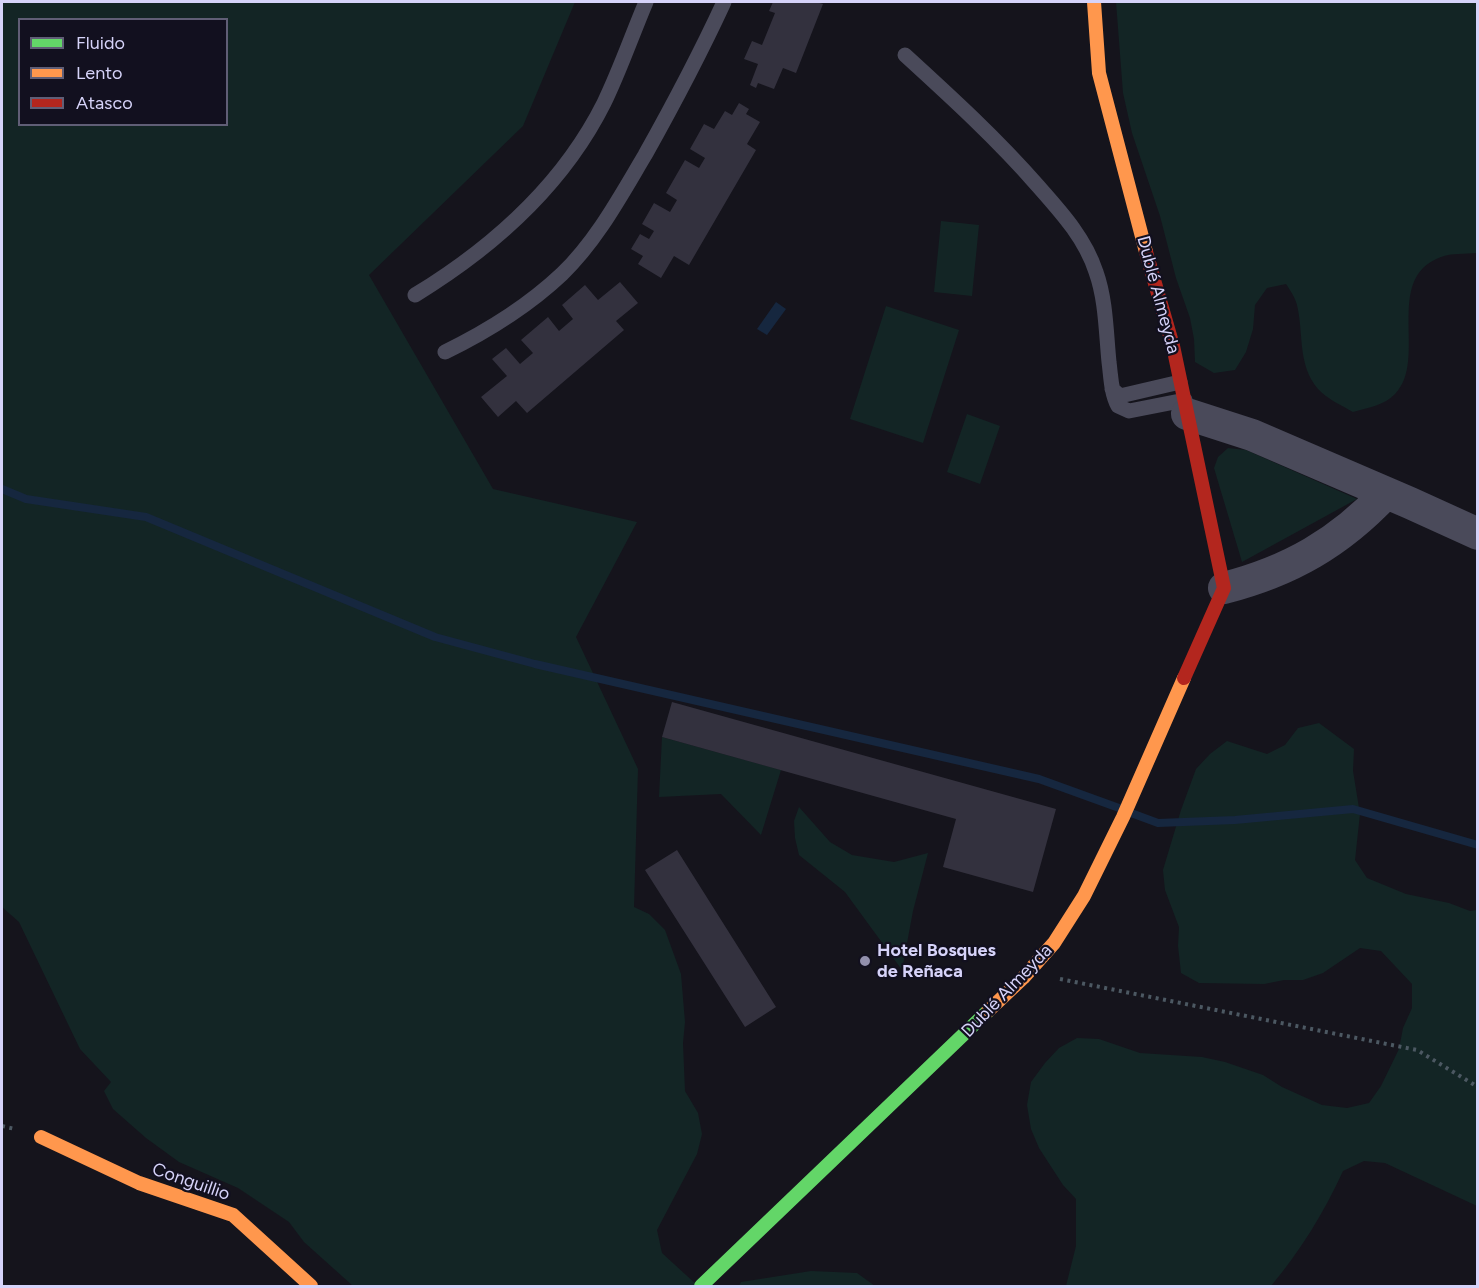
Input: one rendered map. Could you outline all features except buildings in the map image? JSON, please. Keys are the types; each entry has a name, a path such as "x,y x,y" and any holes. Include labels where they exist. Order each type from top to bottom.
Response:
{"street":[{"name":"Dublé Almeyda","path":"701,1287 1029,972 1054,943 1084,896 1122,818 1224,588 1173,346 1099,73 1095,2"},
{"path":"1186,407 1478,534"},
{"path":"1224,588 1280,570 1307,557 1355,524 1386,493"},
{"name":"Conguillio","path":"41,1137 139,1183 233,1215 312,1287"}],"lane":[{"path":"415,295 450,274 506,228 543,191 565,163 604,103 646,2"},
{"path":"445,352 478,337 537,297 587,246 612,211 671,108 724,2"},
{"path":"905,55 982,126 1021,167 1074,229 1088,251 1102,294 1112,389 1118,406 1129,411 1186,407"},
{"path":"1112,389 1120,396 1180,382"}],"path":[{"path":"1029,972 1417,1050 1478,1086"}],"shaded area":[{"path":"2,2 575,2 523,126 369,275 493,489 637,522 576,637 638,769 634,907 649,914 665,930 681,974 685,1022 683,1043 685,1091 698,1113 702,1134 697,1154 657,1230 662,1253 698,1286 353,1286 304,1242 289,1222 238,1188 179,1162 146,1138 113,1109 104,1091 111,1082 80,1049 19,922 2,907"},
{"path":"1116,2 1477,2 1477,253 1441,257 1423,268 1414,282 1409,301 1408,361 1404,379 1391,398 1376,406 1353,412 1318,389 1307,369 1297,305 1286,284 1267,288 1255,305 1253,329 1246,352 1235,370 1214,373 1195,362 1190,318 1176,278 1160,216 1132,133 1123,93"},
{"path":"941,221 979,225 972,296 934,292"},
{"path":"886,306 959,330 923,443 850,419"},
{"path":"967,414 1000,426 980,484 947,472"},
{"path":"1228,448 1246,450 1357,499 1242,562 1214,468 1218,457"},
{"path":"1319,723 1354,749 1353,771 1360,814 1355,860 1367,878 1406,894 1449,903 1470,911 1477,910 1477,1206 1385,1163 1364,1161 1343,1171 1311,1231 1271,1286 1066,1286 1076,1246 1076,1199 1063,1185 1039,1148 1031,1129 1027,1105 1031,1082 1059,1048 1077,1038 1099,1039 1140,1053 1202,1057 1263,1075 1282,1087 1322,1105 1347,1108 1369,1103 1381,1086 1399,1049 1403,1028 1412,1008 1412,984 1381,951 1360,948 1323,973 1303,980 1284,980 1264,984 1199,983 1181,973 1178,946 1179,927 1165,890 1163,870 1196,769 1227,741 1267,754 1285,745 1298,728"},
{"path":"662,737 781,770 761,835 721,794 659,797"},
{"path":"799,807 830,842 852,855 894,862 928,853 913,911 902,970 845,892 799,855 794,821"},
{"path":"811,1271 857,1273 875,1286 739,1286 741,1282"}],"water":[{"path":"776,302 786,309 767,335 757,329"}],"waterway":[{"path":"2,489 26,499 146,517 435,637 535,664 1039,779 1119,808"},
{"path":"1131,813 1158,823 1235,820 1353,809 1478,845"}],"traffic: fast":[{"path":"701,1286 988,1011"}],"traffic: slow":[{"path":"1094,2 1099,73 1146,252"},
{"path":"988,1011 1023,978 1054,943 1084,896 1123,817 1184,678"},
{"path":"41,1137 139,1183 233,1215 311,1286"}],"traffic: jam":[{"path":"1146,252 1173,346 1224,588 1184,678"}],"place":[{"name":"Hotel Bosques de Reñaca","path":"865,961"}]}
